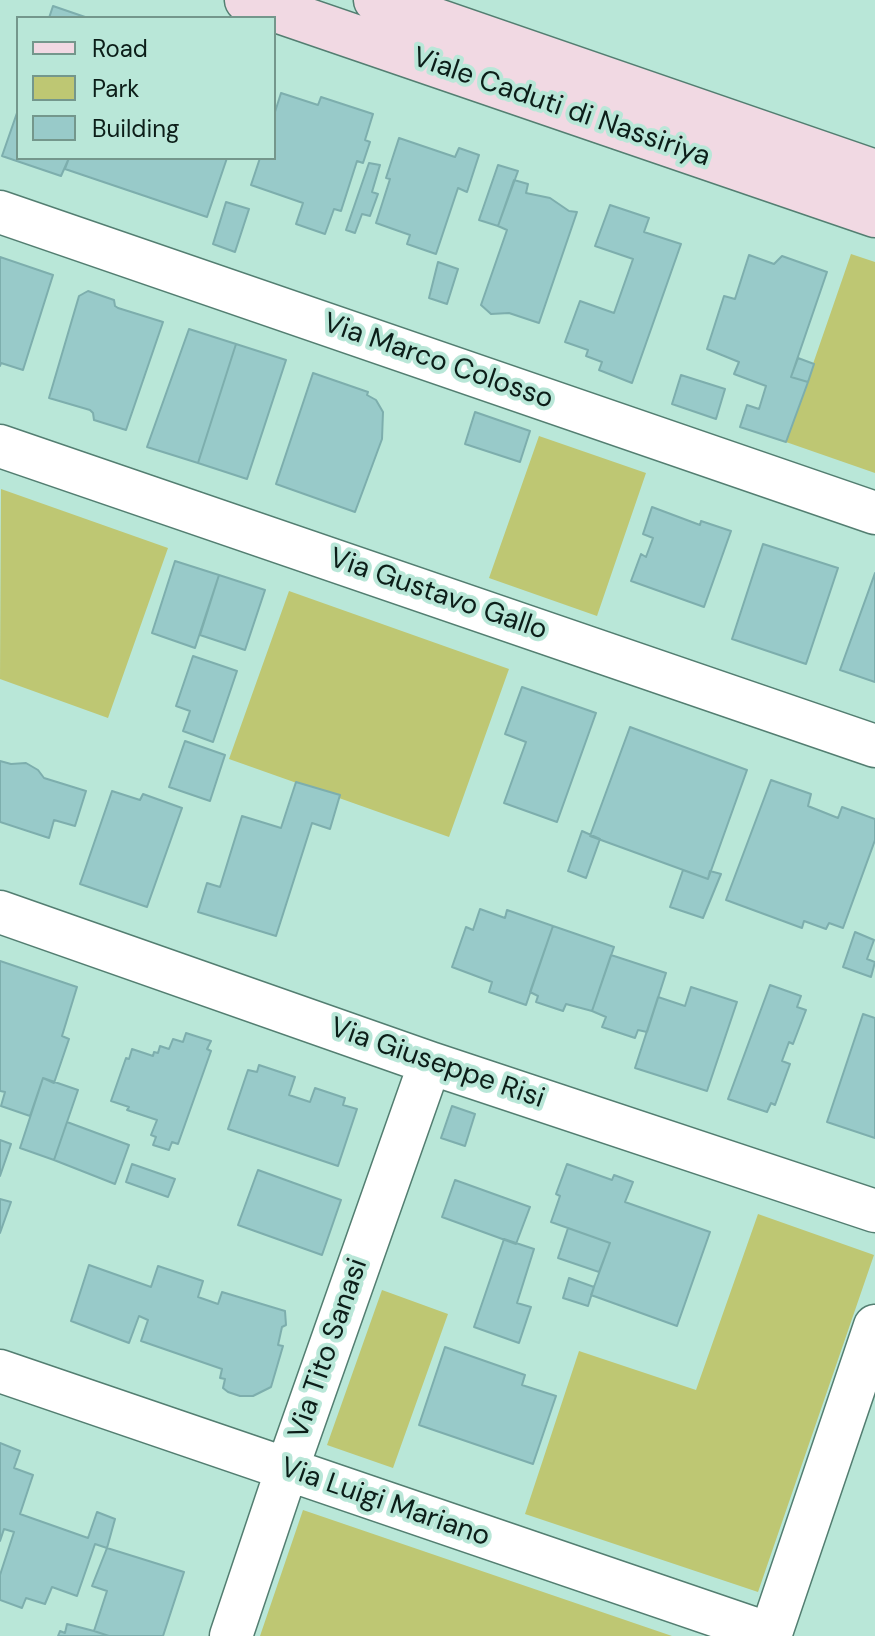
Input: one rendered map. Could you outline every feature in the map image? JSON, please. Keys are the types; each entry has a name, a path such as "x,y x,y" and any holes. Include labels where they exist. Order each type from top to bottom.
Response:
{"main road":[{"name":"Viale Caduti di Nassiriya","path":"247,0 875,215"},
{"name":"Viale Caduti di Nassiriya","path":"376,0 875,172"}],"street":[{"name":"Via Marco Colosso","path":"0,212 875,513"},
{"name":"Via Gustavo Gallo","path":"0,446 875,746"},
{"name":"Via Giuseppe Risi","path":"0,912 430,1063 875,1211"},
{"name":"Via Tito Sanasi","path":"231,1636 430,1063"},
{"path":"770,1635 875,1326"},
{"name":"Via Luigi Mariano","path":"0,1371 770,1635"}],"green space":[{"path":"851,254 875,262 875,473 786,442"},
{"path":"539,436 646,473 597,616 489,578"},
{"path":"1,489 168,548 108,718 0,679"},
{"path":"289,591 509,669 449,837 229,759"},
{"path":"758,1214 874,1255 758,1592 525,1514 579,1351 696,1390"},
{"path":"382,1290 448,1314 393,1468 327,1445"},
{"path":"303,1510 672,1636 260,1636"}],"building":[{"path":"53,6 82,16 50,16"},
{"path":"281,93 318,105 321,97 373,114 365,140 370,142 363,163 357,161 341,211 334,209 325,234 296,224 303,203 251,185 259,160 276,160 276,109"},
{"path":"16,116 16,160 68,160 61,176 2,156"},
{"path":"399,138 455,157 459,148 479,155 467,192 458,188 436,254 407,244 410,235 376,223"},
{"path":"68,160 226,160 207,217 65,169"},
{"path":"369,163 380,165 372,192 378,194 370,216 362,214 355,233 346,230"},
{"path":"498,165 518,171 498,226 479,220"},
{"path":"514,180 528,184 526,193 550,198 569,211 577,212 539,323 509,313 491,314 481,305 507,230 498,226"},
{"path":"226,202 249,209 235,252 213,244"},
{"path":"610,205 649,218 644,232 681,244 632,383 599,370 602,362 586,356 588,350 565,342 580,301 614,313 633,259 595,246"},
{"path":"749,255 774,264 782,256 827,272 791,377 808,382 786,442 740,427 747,405 759,409 766,386 734,374 739,362 707,349 724,296 735,299"},
{"path":"0,257 53,275 23,370 1,363 0,366"},
{"path":"438,262 458,269 447,304 429,298"},
{"path":"88,291 114,300 118,308 163,322 126,430 94,420 90,410 49,398 79,296"},
{"path":"189,329 236,344 198,463 147,447"},
{"path":"236,344 286,360 247,479 198,463"},
{"path":"798,358 814,364 808,382 791,377"},
{"path":"313,373 368,392 367,395 376,400 383,412 382,439 355,512 276,484"},
{"path":"681,375 725,389 716,419 672,404"},
{"path":"475,412 530,431 520,462 465,444"},
{"path":"652,507 700,525 701,521 731,531 704,607 631,581 641,554 646,557 653,538 643,534"},
{"path":"763,544 838,568 806,664 732,639"},
{"path":"175,561 219,575 195,648 152,633"},
{"path":"875,573 875,682 840,670"},
{"path":"219,575 265,590 245,650 200,635"},
{"path":"193,656 237,671 213,742 183,731 190,711 176,706"},
{"path":"522,687 596,713 557,822 504,803 526,742 505,734"},
{"path":"630,727 747,770 708,879 590,836"},
{"path":"185,741 225,755 210,801 169,787"},
{"path":"0,761 26,763 44,778 86,791 75,826 54,820 49,838 0,822"},
{"path":"771,780 811,794 808,806 838,818 842,807 875,819 875,840 843,928 829,923 826,929 804,921 802,928 726,900"},
{"path":"296,782 340,795 330,829 312,823 276,936 198,912 207,883 220,887 242,816 281,828"},
{"path":"112,791 140,800 143,794 182,808 147,907 80,884"},
{"path":"582,831 600,839 586,878 568,871"},
{"path":"683,870 708,879 710,871 721,874 703,918 670,907"},
{"path":"480,909 505,918 507,910 553,926 526,1005 489,992 492,982 452,967 466,927 473,930"},
{"path":"553,926 614,947 592,1011 566,1004 563,1011 536,1002 538,996 530,992"},
{"path":"855,932 874,940 867,959 875,962 871,977 843,967"},
{"path":"611,955 666,973 647,1032 638,1030 635,1038 602,1027 606,1017 592,1011"},
{"path":"0,961 77,987 62,1036 69,1039 54,1083 43,1078 30,1116 1,1106 5,1092 0,1091"},
{"path":"770,985 801,996 797,1007 806,1010 793,1044 789,1042 782,1061 790,1064 775,1105 771,1103 767,1112 728,1099"},
{"path":"691,987 737,1002 707,1091 635,1068 658,997 685,1006"},
{"path":"863,1014 875,1018 875,1138 827,1122"},
{"path":"186,1033 211,1041 207,1049 211,1051 178,1144 172,1142 169,1150 153,1145 156,1137 151,1135 157,1120 111,1101 132,1049 153,1056 160,1046 169,1049 173,1039 183,1042"},
{"path":"259,1065 295,1077 289,1095 310,1102 315,1088 345,1098 343,1105 357,1109 338,1166 228,1129 248,1070 257,1072"},
{"path":"43,1078 78,1090 54,1160 20,1148"},
{"path":"452,1106 475,1114 465,1146 441,1138"},
{"path":"67,1122 129,1145 115,1184 54,1160"},
{"path":"0,1140 11,1144 0,1176"},
{"path":"132,1164 175,1179 168,1197 126,1182"},
{"path":"567,1164 612,1180 614,1175 633,1182 625,1202 710,1232 677,1326 591,1295 610,1243 551,1222 560,1196 556,1194"},
{"path":"258,1170 341,1200 322,1255 238,1225"},
{"path":"455,1180 530,1207 516,1244 442,1217"},
{"path":"0,1199 11,1202 0,1233"},
{"path":"568,1228 610,1243 599,1272 558,1258"},
{"path":"504,1239 534,1249 517,1303 531,1307 519,1343 474,1327"},
{"path":"89,1265 151,1287 158,1266 203,1281 198,1297 218,1304 222,1292 285,1311 286,1325 282,1327 278,1345 283,1346 271,1387 253,1396 228,1392 223,1388 225,1379 220,1378 222,1369 141,1341 148,1320 139,1316 129,1343 71,1321"},
{"path":"569,1278 594,1287 588,1306 563,1298"},
{"path":"445,1347 525,1375 522,1385 556,1396 533,1464 419,1425"},
{"path":"0,1443 20,1451 14,1468 33,1475 20,1514 88,1538 97,1512 115,1519 107,1548 95,1544 77,1596 52,1587 45,1604 26,1598 22,1608 0,1600 0,1575 14,1532 4,1529 0,1541"},
{"path":"107,1548 184,1572 163,1636 109,1636 94,1631 107,1591 92,1586"},
{"path":"67,1624 109,1636 58,1636 60,1631 65,1633"}]}
